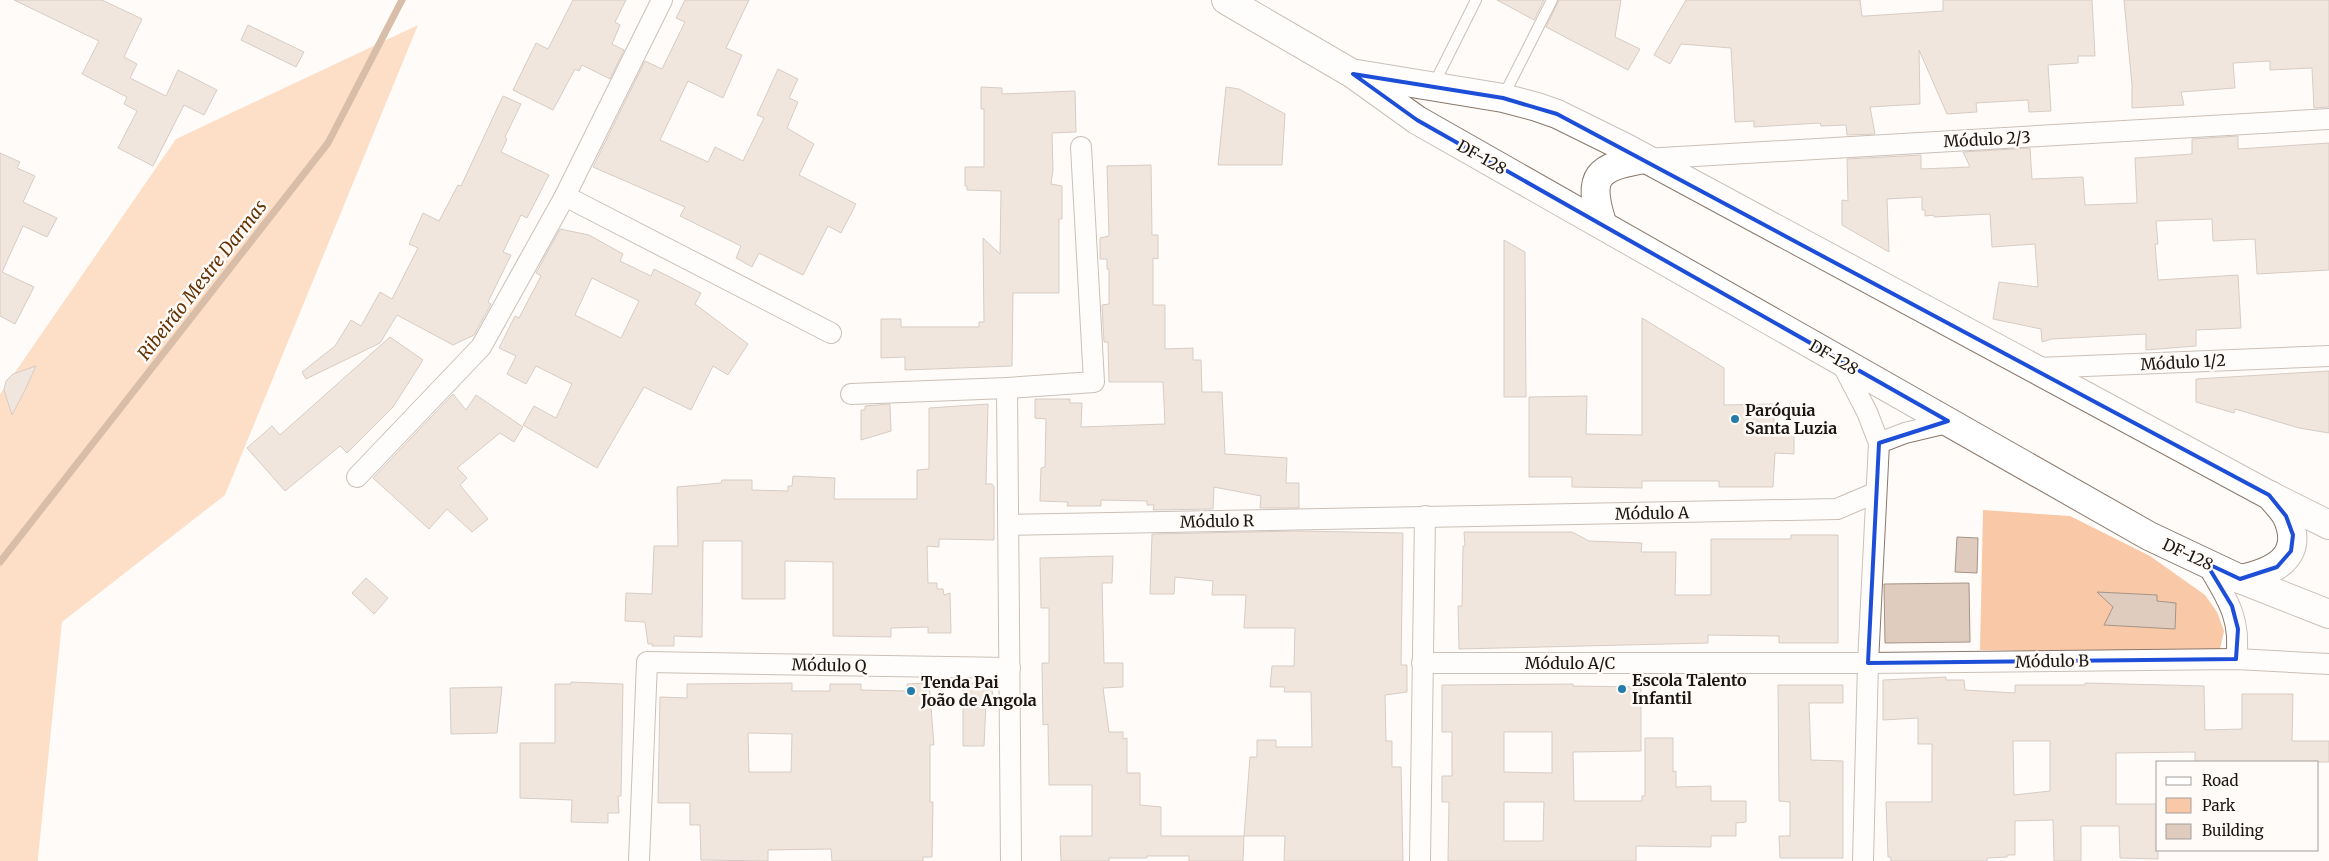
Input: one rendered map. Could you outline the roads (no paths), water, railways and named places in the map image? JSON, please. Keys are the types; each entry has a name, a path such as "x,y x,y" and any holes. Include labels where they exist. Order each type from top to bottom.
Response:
{"main road":[{"name":"DF-128","path":"1226,0 1353,74 1417,120 1602,223 2149,536 2240,579 2329,614"},
{"name":"DF-128","path":"1353,74 1503,98 1557,114 2037,368 2269,495 2329,525"},
{"path":"1602,223 1594,199 1596,184 1604,170 1618,163 1645,159"},
{"path":"2240,579 2259,575 2277,567 2291,551 2293,535 2286,516 2269,495"}],"street":[{"path":"357,477 481,347 565,196 662,0"},
{"name":"Módulo 2/3","path":"1645,159 2329,119"},
{"path":"851,394 1007,388 1094,382 1081,147"},
{"path":"565,196 831,334"},
{"name":"Módulo 1/2","path":"2037,368 2329,356"},
{"path":"1840,360 1867,412 1879,443 1868,663 1863,861"},
{"path":"1007,388 1011,861"},
{"path":"1879,443 1905,433 1951,422"},
{"name":"Módulo A","path":"1425,516 1837,509 1876,493"},
{"path":"1420,861 1425,516"},
{"name":"Módulo R","path":"1009,525 1425,516"},
{"path":"2206,563 2232,606 2238,629 2236,659"},
{"name":"Módulo B","path":"1868,663 2236,659 2329,664"},
{"name":"Módulo Q","path":"639,861 647,662 1010,668"},
{"name":"Módulo A/C","path":"1422,663 1868,663"}],"lane":[{"path":"1433,86 1476,0"},
{"path":"1503,98 1552,0"}],"waterway":[{"name":"Ribeirão Mestre Darmas","path":"0,562 328,143 402,0"}],"place":[{"name":"Paróquia Santa Luzia","path":"1735,419"},
{"name":"Escola Talento Infantil","path":"1622,689"},
{"name":"Tenda Pai João de Angola","path":"911,691"}]}
